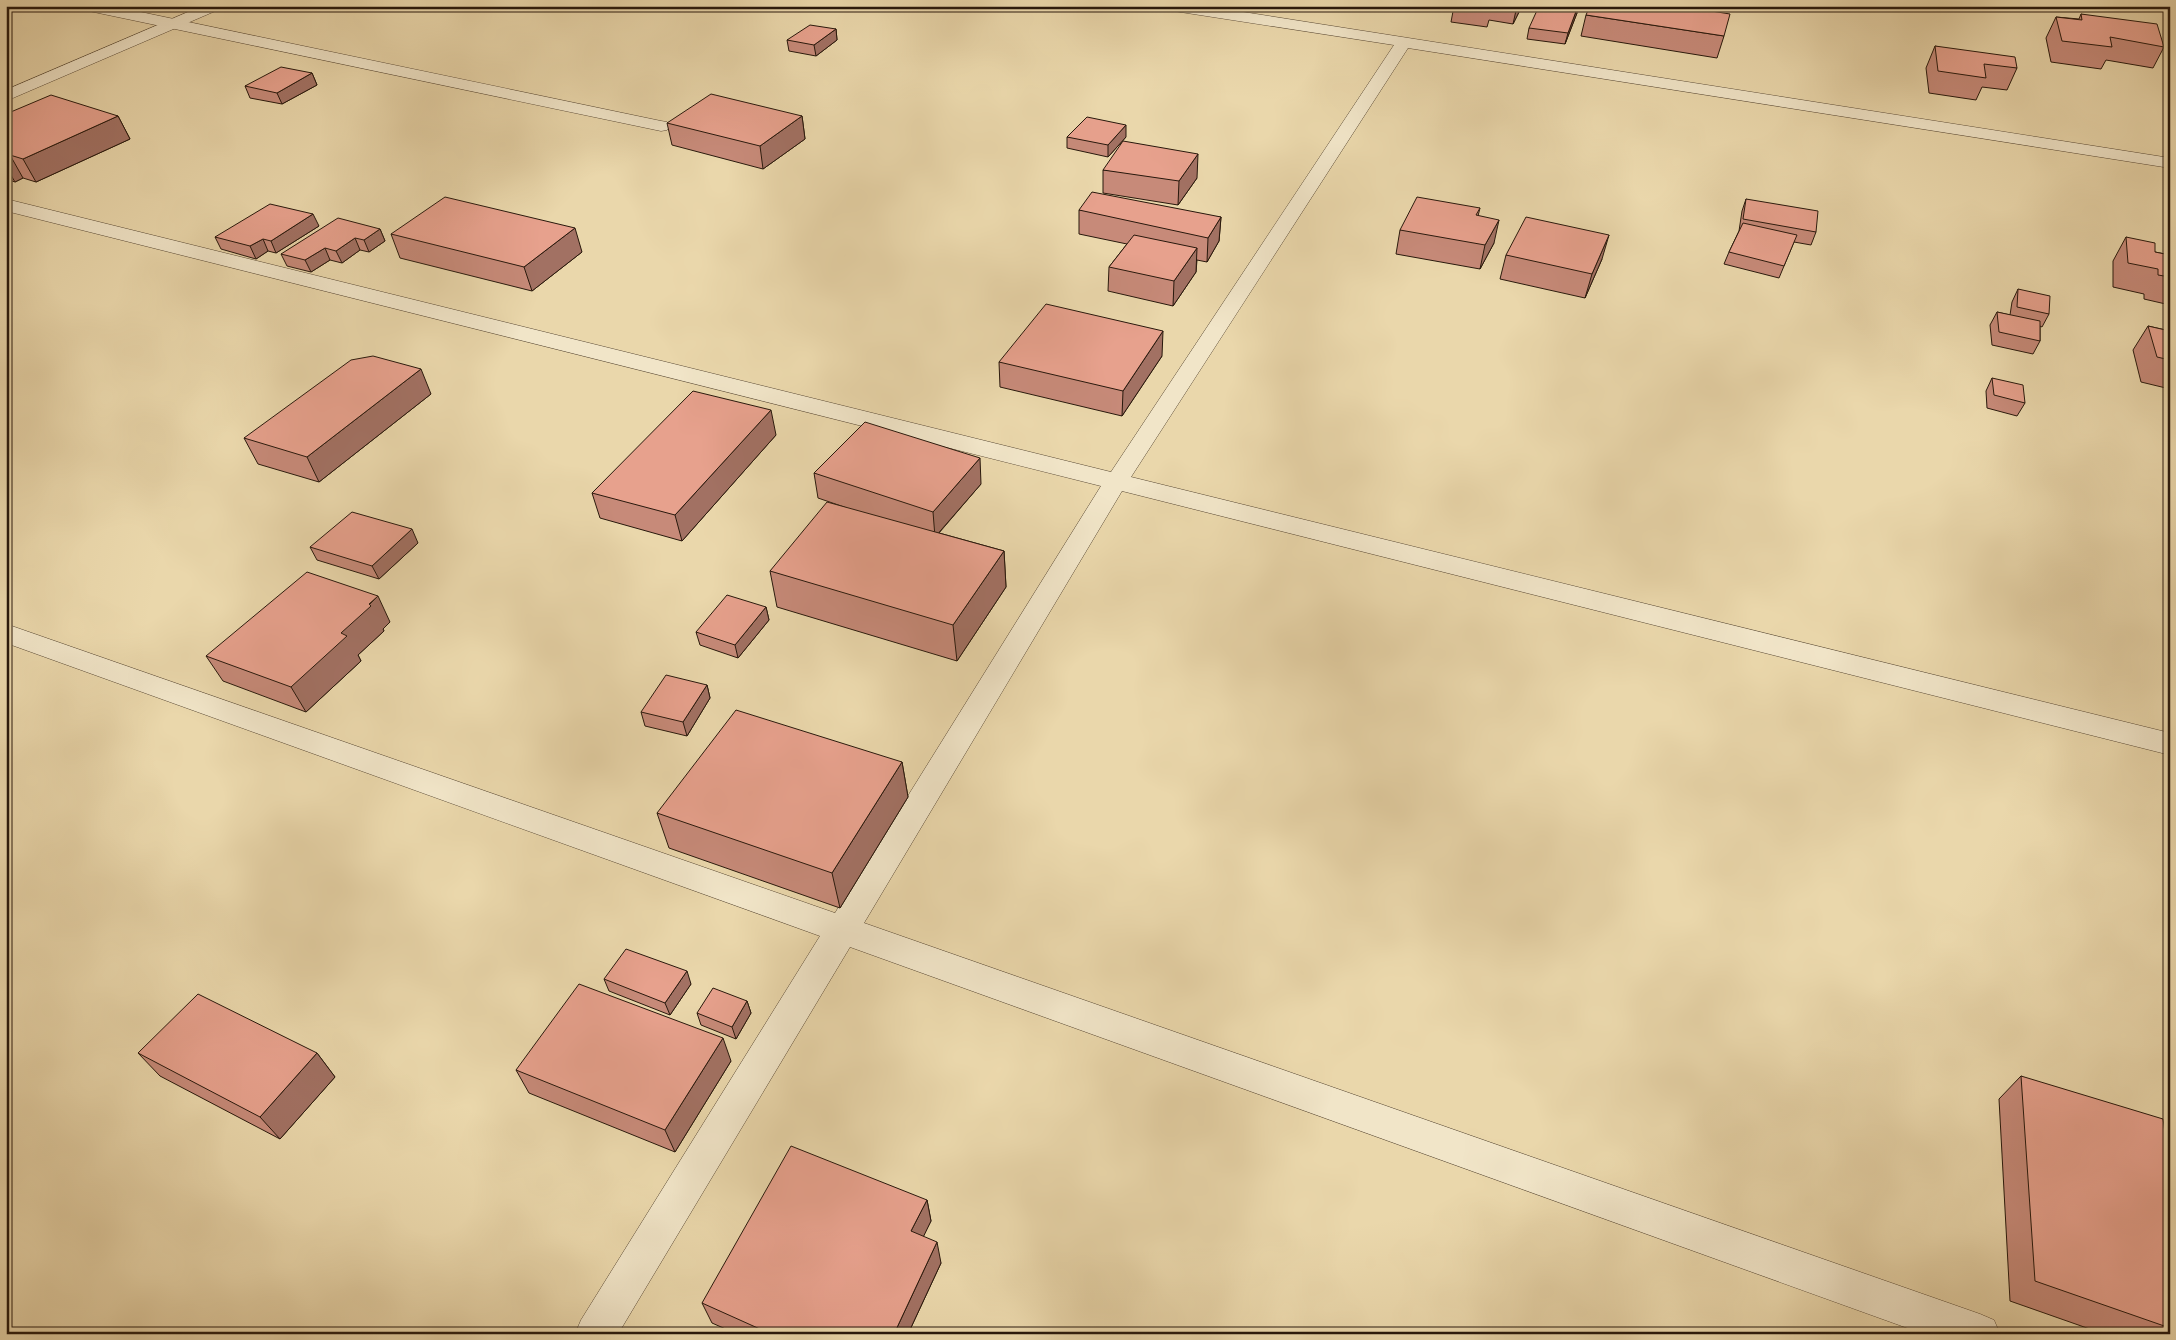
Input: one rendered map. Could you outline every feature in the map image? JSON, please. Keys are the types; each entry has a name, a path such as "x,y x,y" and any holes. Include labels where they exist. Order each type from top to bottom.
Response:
{"street":[{"path":"89,6 661,126"},
{"path":"6,96 215,6"},
{"path":"1174,6 2170,163"},
{"path":"595,1334 1116,482 1403,43"},
{"path":"6,205 2170,744"},
{"path":"6,633 1980,1334"}],"building":[{"path":"1539,6 1578,6 1568,33 1529,28"},
{"path":"1590,6 1680,6 1730,14 1724,36 1586,15"},
{"path":"2081,14 2157,24 2164,47 2110,37 2112,47 2062,41 2056,17 2082,20"},
{"path":"810,25 836,29 814,45 787,40"},
{"path":"1935,46 2015,57 2017,68 1984,64 1986,78 1938,71"},
{"path":"281,67 312,73 277,93 245,86"},
{"path":"711,94 802,116 760,146 667,123"},
{"path":"51,95 118,116 23,159 10,155 6,157 6,114"},
{"path":"1087,117 1126,125 1108,145 1067,137"},
{"path":"1123,141 1198,154 1179,181 1103,170"},
{"path":"1092,192 1221,217 1208,238 1079,210"},
{"path":"445,197 575,228 524,267 391,234"},
{"path":"1417,197 1480,208 1476,215 1499,220 1485,245 1400,230"},
{"path":"1746,199 1818,211 1816,232 1743,219"},
{"path":"270,204 313,214 271,241 263,239 250,246 215,237"},
{"path":"1526,217 1609,235 1592,274 1506,255"},
{"path":"338,218 380,229 364,240 355,238 336,251 325,248 305,260 281,254"},
{"path":"1743,223 1797,235 1784,266 1729,252"},
{"path":"1134,235 1197,248 1174,281 1109,267"},
{"path":"2126,237 2155,243 2155,252 2170,255 2170,277 2158,275 2158,269 2128,263"},
{"path":"2018,289 2050,296 2049,314 2017,307"},
{"path":"1046,304 1163,331 1123,391 999,362"},
{"path":"1997,312 2040,321 2040,341 1999,332"},
{"path":"2148,326 2170,331 2170,360 2157,357"},
{"path":"373,356 421,369 307,457 244,438 351,360"},
{"path":"1992,378 2023,385 2025,403 1994,395"},
{"path":"693,391 771,410 675,515 592,493"},
{"path":"865,422 980,458 933,512 814,473"},
{"path":"827,502 1004,551 953,625 770,571"},
{"path":"352,512 412,529 372,566 310,547"},
{"path":"307,572 378,596 369,604 371,606 341,633 347,636 291,687 206,656"},
{"path":"727,595 766,607 735,645 696,632"},
{"path":"666,675 707,685 683,722 641,712"},
{"path":"736,710 902,762 832,873 657,813"},
{"path":"626,949 687,971 665,1003 604,979"},
{"path":"579,984 723,1038 665,1130 516,1070"},
{"path":"713,988 747,1001 732,1027 697,1013"},
{"path":"198,994 317,1053 260,1117 138,1053"},
{"path":"2021,1076 2163,1119 2170,1168 2170,1328 2035,1281"},
{"path":"791,1146 927,1200 911,1231 937,1242 894,1334 771,1334 702,1303"}]}
